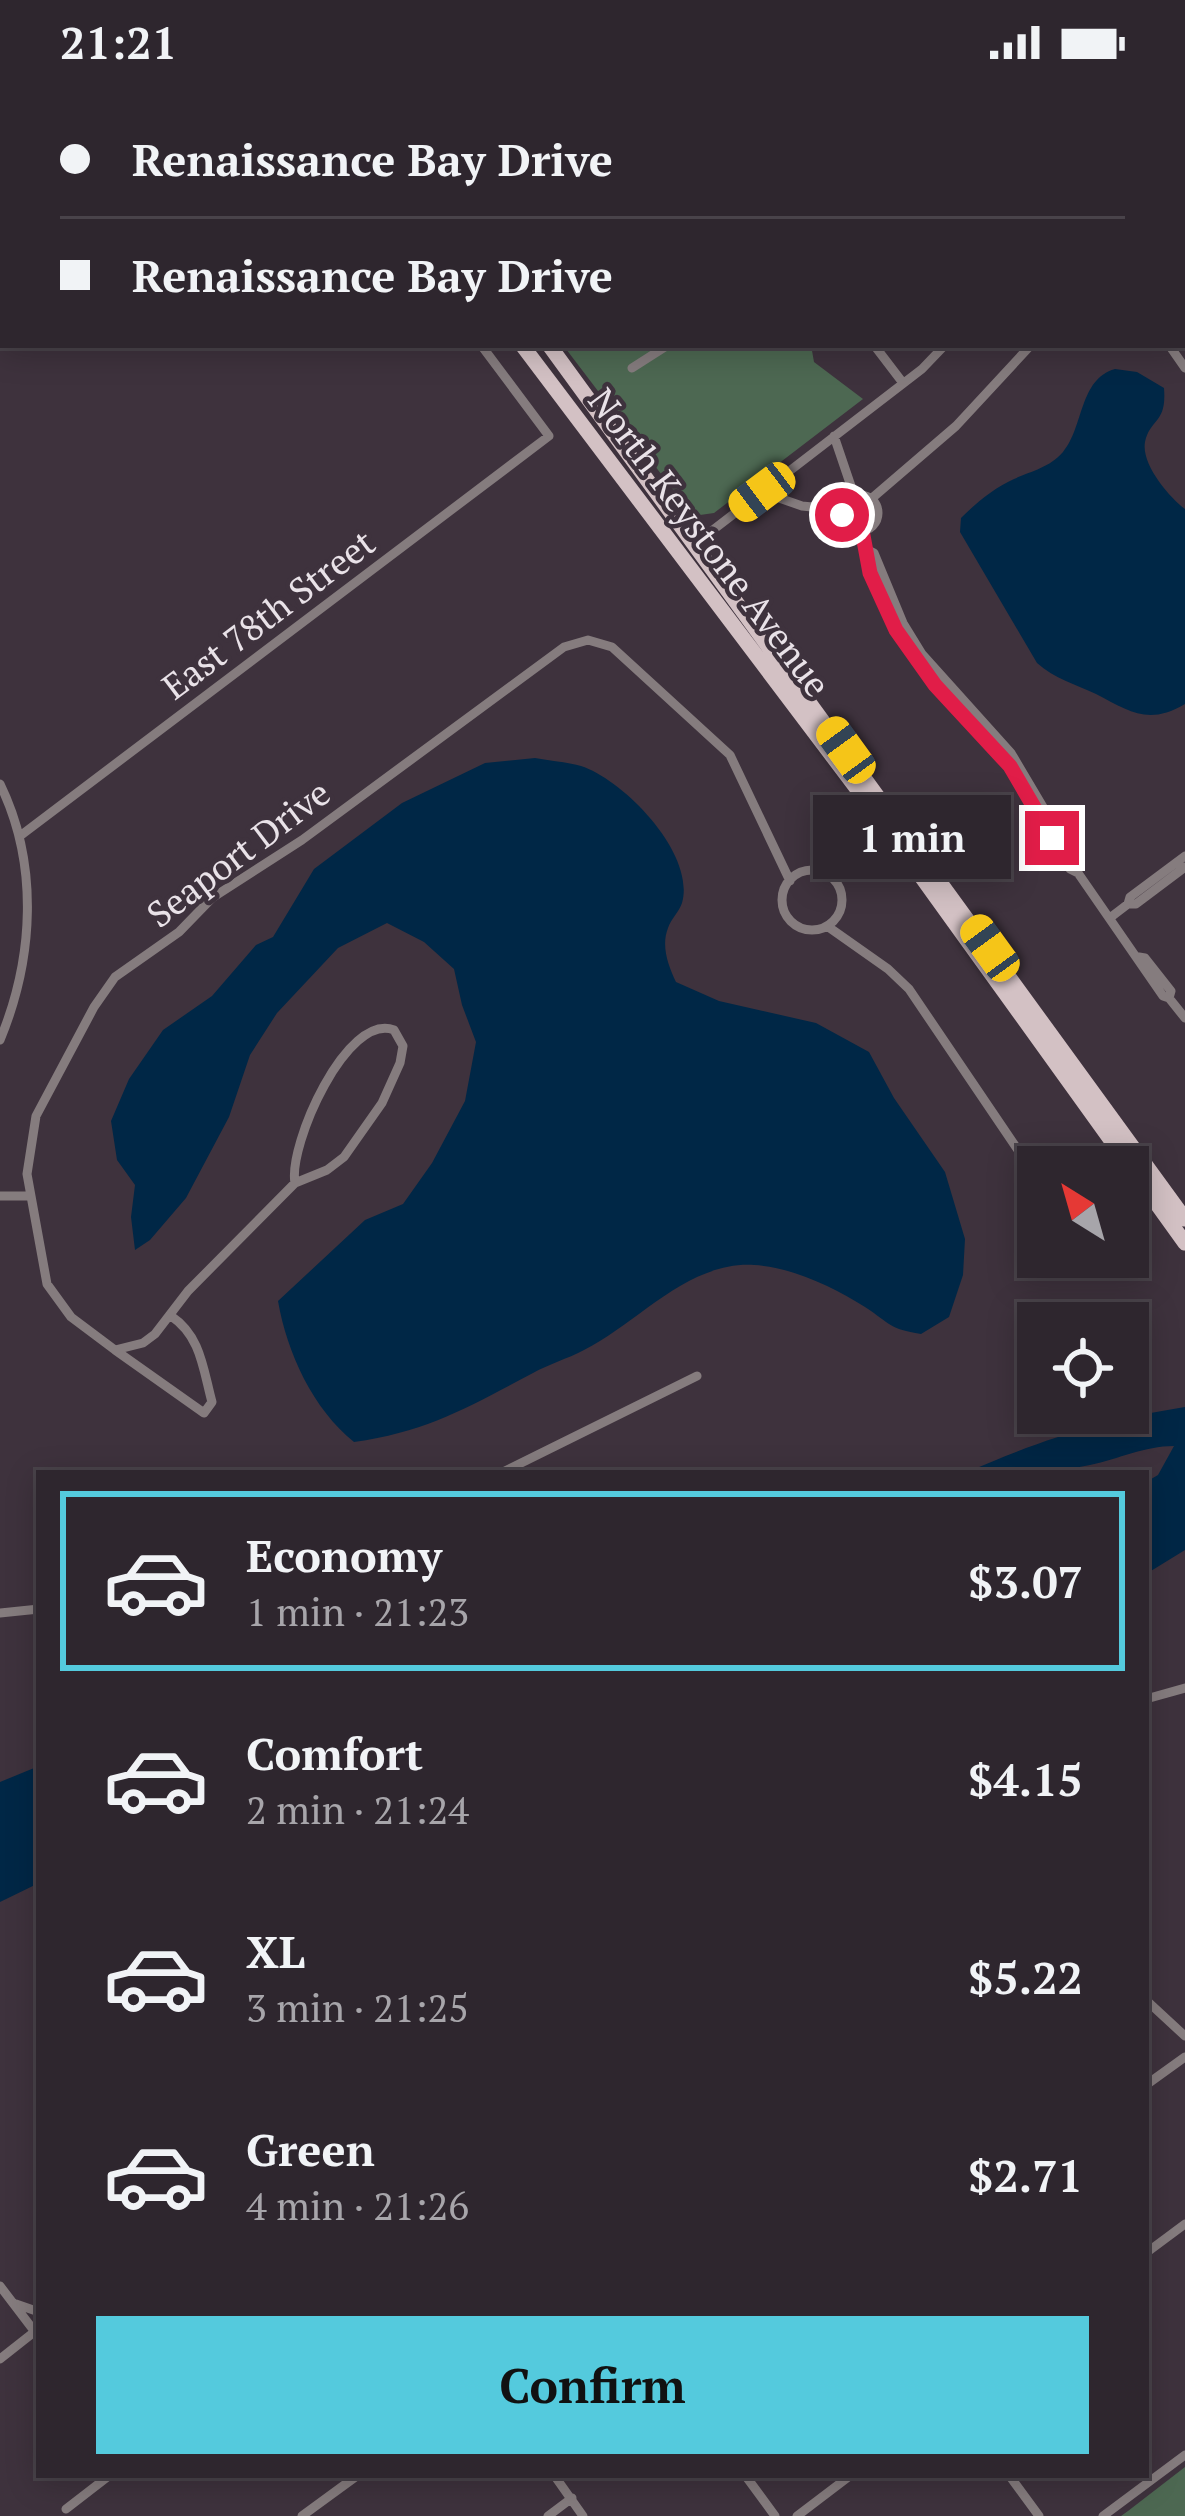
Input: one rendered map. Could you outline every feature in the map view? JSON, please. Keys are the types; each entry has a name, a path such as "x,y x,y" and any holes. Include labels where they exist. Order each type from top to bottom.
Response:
{"main road":[{"name":"North Keystone Avenue","path":"525,348 882,822 1184,1242"},
{"name":"North Keystone Avenue","path":"552,348 1185,1220"}],"street":[{"name":"North Keystone Avenue","path":"483,348 549,436"},
{"path":"632,368 663,348"},
{"path":"876,348 903,383"},
{"path":"695,543 929,364 942,348"},
{"path":"871,499 970,414 1028,348"},
{"name":"East 78th Street","path":"20,836 549,436"},
{"path":"834,436 854,496"},
{"path":"762,492 802,506 842,510"},
{"path":"842,510 849,527 862,530 877,519 871,499 854,496"},
{"path":"842,510 854,496"},
{"path":"862,530 920,650 1011,753 1041,798 1078,873 1139,956 1138,963 1185,1018"},
{"name":"Seaport Drive","path":"171,1316 194,1339 212,1402 204,1413 71,1317 47,1284 29,1196 28,1148 36,1116 94,1006 116,977 179,932 212,898 302,840 564,647 593,640 616,650 733,759 790,881"},
{"path":"0,784 20,836 27,883 25,950 0,1040"},
{"path":"1111,917 1185,856"},
{"path":"1128,904 1136,904 1185,866"},
{"path":"815,871 836,883 842,903 826,926 808,930 789,919 782,898 790,881 801,873 815,871"},
{"path":"826,926 909,989 1017,1149"},
{"path":"115,1350 149,1339 188,1291 295,1183 339,1162 382,1103 402,1054 402,1040 394,1030 371,1028 336,1066 299,1141 293,1166 295,1183"},
{"path":"0,1196 29,1196"},
{"path":"506,1470 697,1376"},
{"path":"0,1613 36,1609"},
{"path":"1149,1698 1185,1688"},
{"path":"1149,2003 1185,2036"},
{"path":"1149,2083 1185,2057"},
{"path":"1149,2251 1185,2224"},
{"path":"0,2287 36,2329"},
{"path":"12,2302 36,2311"},
{"path":"0,2359 36,2331"},
{"path":"1103,2516 1185,2455"},
{"path":"66,2509 106,2478"},
{"path":"302,2516 354,2478"},
{"path":"556,2478 583,2516"},
{"path":"747,2478 775,2516"},
{"path":"797,2516 847,2478"},
{"path":"1011,2478 1040,2516"},
{"path":"548,2516 572,2498"}],"green space":[{"path":"565,348 812,348 814,362 863,399 714,513 693,516"},
{"path":"1185,2467 1185,2516 1121,2516 1128,2511"}],"water":[{"path":"1115,369 1137,372 1164,388 1161,415 1147,434 1145,451 1158,479 1185,509 1185,704 1160,714 1129,710 1037,663 960,532 961,518 986,496 1063,452 1088,393 1103,374"},
{"path":"535,758 576,765 617,786 668,842 683,884 682,903 665,942 676,982 719,1001 816,1023 869,1052 945,1172 965,1239 963,1275 949,1317 921,1334 896,1328 840,1292 797,1274 754,1265 730,1266 685,1283 584,1350 468,1407 404,1431 354,1442 326,1413 304,1379 278,1301 365,1220 403,1204 432,1163 465,1101 476,1042 454,969 424,942 387,923 338,948 277,1013 250,1055 229,1117 186,1198 150,1240 135,1250 131,1217 135,1185 117,1160 111,1121 129,1079 163,1030 212,996 256,945 273,937 314,869 402,803 485,763"},
{"path":"1185,1407 1185,1550 1149,1572 1149,1480 1158,1475 1174,1446 1059,1470 972,1470 1066,1434 1149,1434 1149,1414"},
{"path":"36,1767 36,1884 0,1902 0,1782"}],"route":[{"path":"842,515 849,527 862,530 875,584 915,660 1004,759 1052,838"}]}
